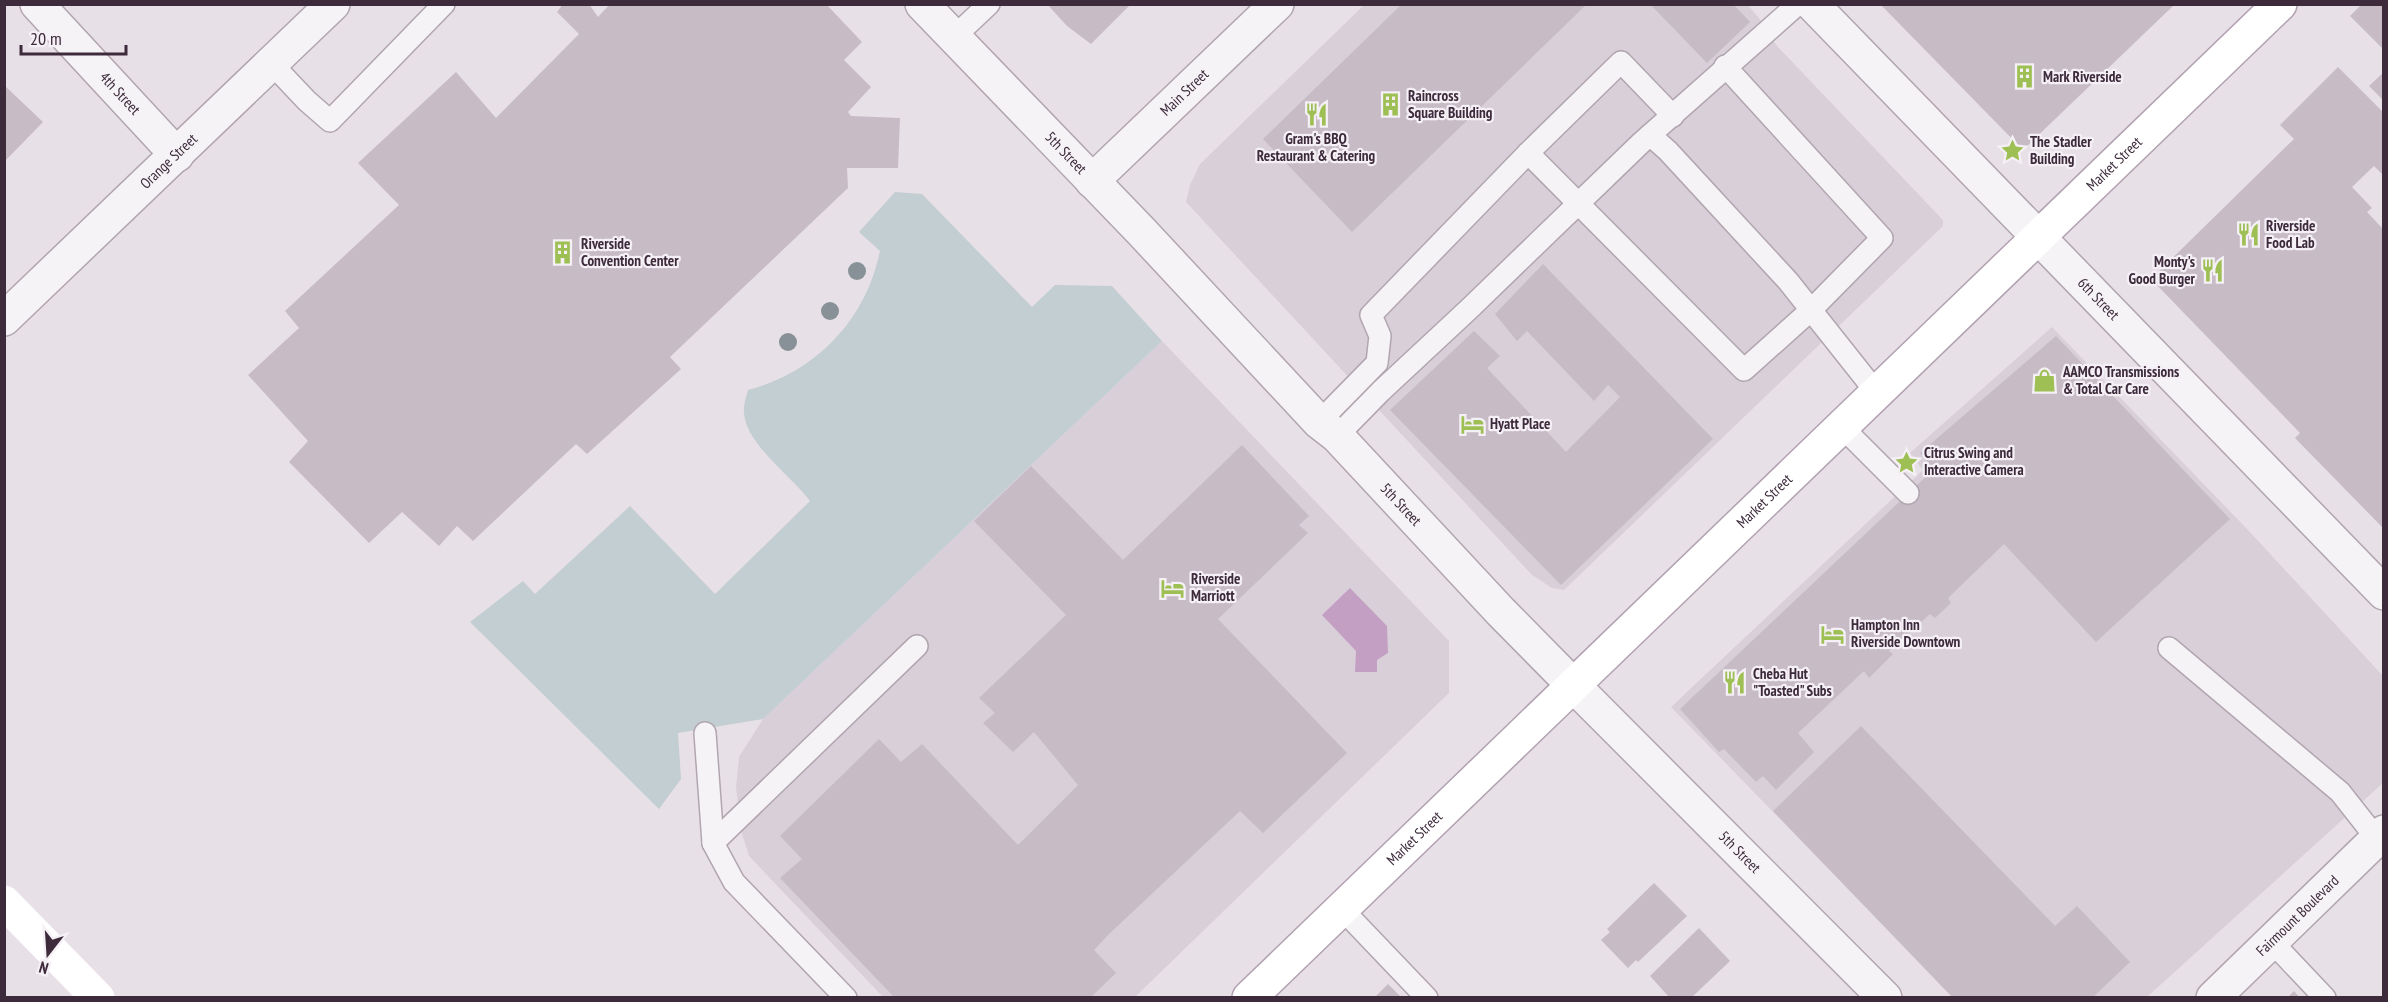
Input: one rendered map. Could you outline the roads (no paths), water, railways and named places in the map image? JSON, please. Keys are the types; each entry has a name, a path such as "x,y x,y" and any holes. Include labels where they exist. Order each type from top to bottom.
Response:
{"main road":[{"name":"Market Street","path":"1248,998 2280,4"},
{"path":"4,902 98,998"}],"street":[{"name":"4th Street","path":"37,4 177,155"},
{"name":"Orange Street","path":"4,320 333,4"},
{"name":"5th Street","path":"922,4 1501,612 1885,998"},
{"name":"Main Street","path":"1092,182 1277,4"},
{"name":"6th Street","path":"1812,4 2384,593"},
{"name":"Fairmount Boulevard","path":"2213,998 2380,835"}],"lane":[{"path":"272,64 307,101 330,121 444,4"},
{"path":"954,37 989,4"},
{"path":"1328,429 1673,116 1725,66 1798,4"},
{"path":"1328,429 1377,363 1380,336 1371,315 1528,153 1621,62 1673,116"},
{"path":"1528,153 1743,369 1811,310 1882,238 1725,66"},
{"path":"1650,135 1676,159 1780,272 1876,392"},
{"path":"1841,426 1908,493"},
{"path":"713,843 916,646"},
{"path":"2169,648 2340,792 2380,835"},
{"path":"705,733 713,843 734,882 846,998"},
{"path":"1341,908 1427,998"},
{"path":"2272,942 2325,998"}],"place":[{"name":"Mark Riverside","path":"2025,77"},
{"name":"Raincross Square Building","path":"1390,105"},
{"name":"Gram's BBQ Restaurant & Catering","path":"1316,115"},
{"name":"The Stadler Building","path":"2012,151"},
{"name":"Riverside Food Lab","path":"2248,235"},
{"name":"Riverside Convention Center","path":"563,253"},
{"name":"Monty's Good Burger","path":"2213,271"},
{"name":"AAMCO Transmissions & Total Car Care","path":"2045,381"},
{"name":"Hyatt Place","path":"1472,424"},
{"name":"Citrus Swing and Interactive Camera","path":"1906,462"},
{"name":"Riverside Marriott","path":"1173,588"},
{"name":"Hampton Inn Riverside Downtown","path":"1833,634"},
{"name":"Cheba Hut \"Toasted\" Subs","path":"1735,683"}]}
